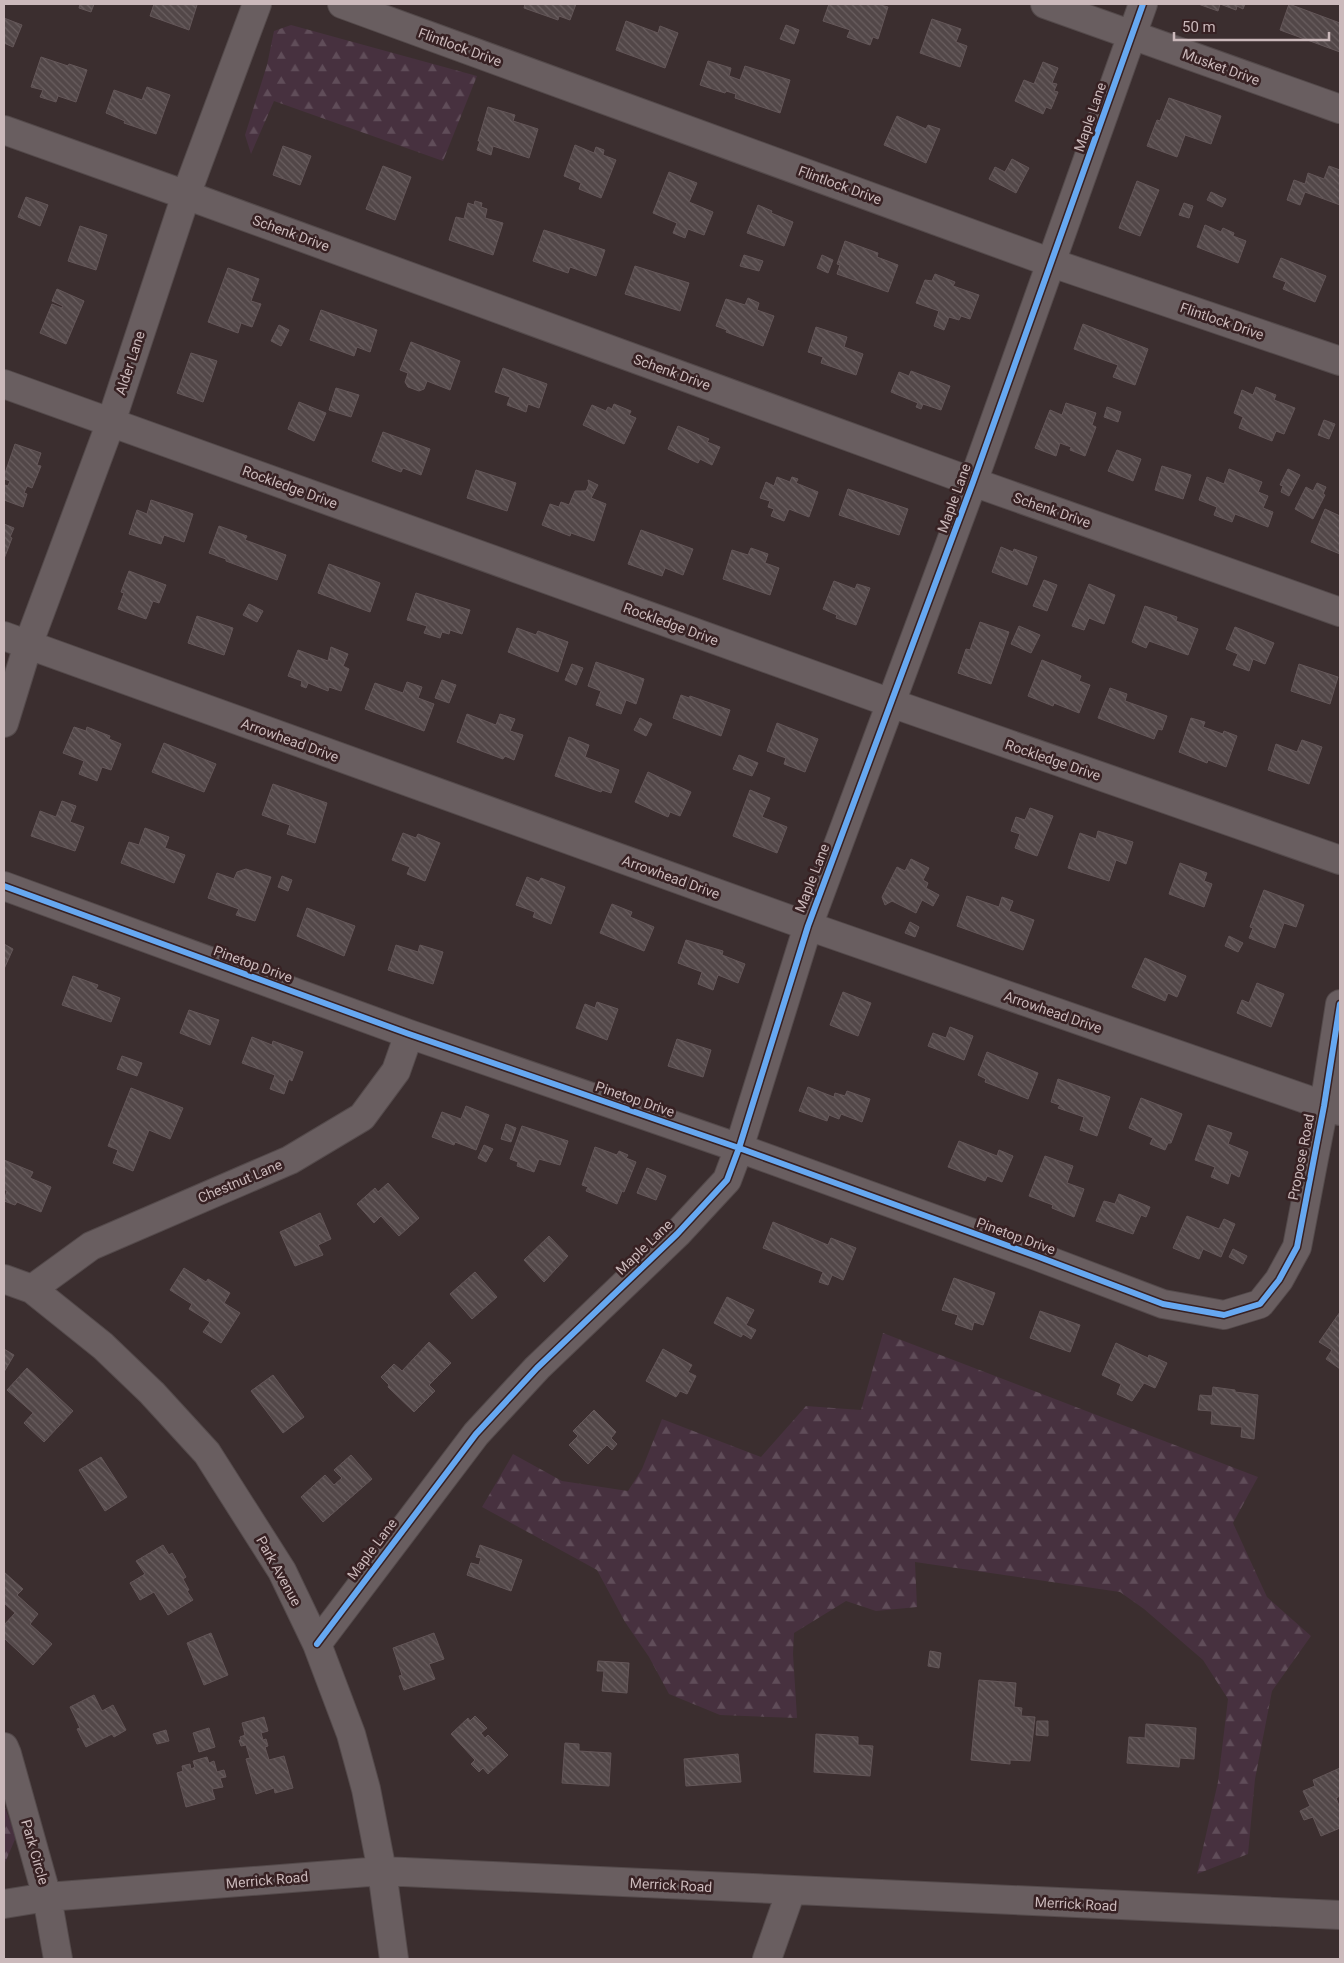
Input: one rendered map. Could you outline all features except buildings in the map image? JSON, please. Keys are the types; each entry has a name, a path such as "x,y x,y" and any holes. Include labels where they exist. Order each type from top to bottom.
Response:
{"street":[{"name":"Alder Lane","path":"4,723 16,641 111,422 186,195 256,4"},
{"name":"Flintlock Drive","path":"342,4 1052,262 1340,361"},
{"name":"Musket Drive","path":"1045,4 1340,109"},
{"name":"Maple Lane","path":"317,1644 476,1434 537,1368 677,1234 727,1180 739,1148 808,926 973,482 1143,4"},
{"name":"Schenk Drive","path":"4,130 973,482 1340,612"},
{"name":"Rockledge Drive","path":"4,384 891,703 1340,860"},
{"name":"Arrowhead Drive","path":"16,641 808,926 1332,1108"},
{"name":"Pinetop Drive","path":"4,886 409,1034 739,1148 1163,1304 1224,1316 1260,1304"},
{"name":"Propose Road","path":"1260,1304 1279,1280 1297,1247 1332,1108 1340,1004"},
{"name":"Chestnut Lane","path":"32,1289 91,1246 290,1160 362,1117 396,1071 409,1034"},
{"name":"Park Avenue","path":"4,1279 32,1289 103,1346 152,1394 207,1453 282,1571 317,1644 351,1734 366,1789 382,1871 394,1959"},
{"name":"Park Circle","path":"4,1747 47,1897 58,1959"},
{"name":"Merrick Road","path":"4,1904 47,1897 382,1871 1340,1916"},
{"path":"767,1959 792,1891"}],"green space":[{"path":"291,25 477,76 443,161 274,101 251,154 245,135 267,65 274,31"},
{"path":"883,1333 1258,1477 1233,1523 1267,1597 1311,1636 1272,1691 1255,1779 1248,1854 1197,1874 1218,1782 1228,1699 1203,1660 1144,1609 1120,1592 915,1562 917,1607 876,1611 846,1601 794,1633 793,1654 797,1718 720,1715 669,1694 649,1657 625,1622 597,1570 482,1507 513,1454 562,1481 628,1491 642,1469 662,1419 761,1457 806,1406 861,1410"},
{"path":"4,1805 16,1837 4,1865"}],"cycle path":[{"path":"317,1644 476,1434 537,1368 677,1234 727,1180 739,1148 808,926 973,482 1143,4"},
{"path":"4,886 409,1034 739,1148 1163,1304 1224,1315 1260,1304 1279,1280 1297,1247 1324,1106 1340,1004"}]}
